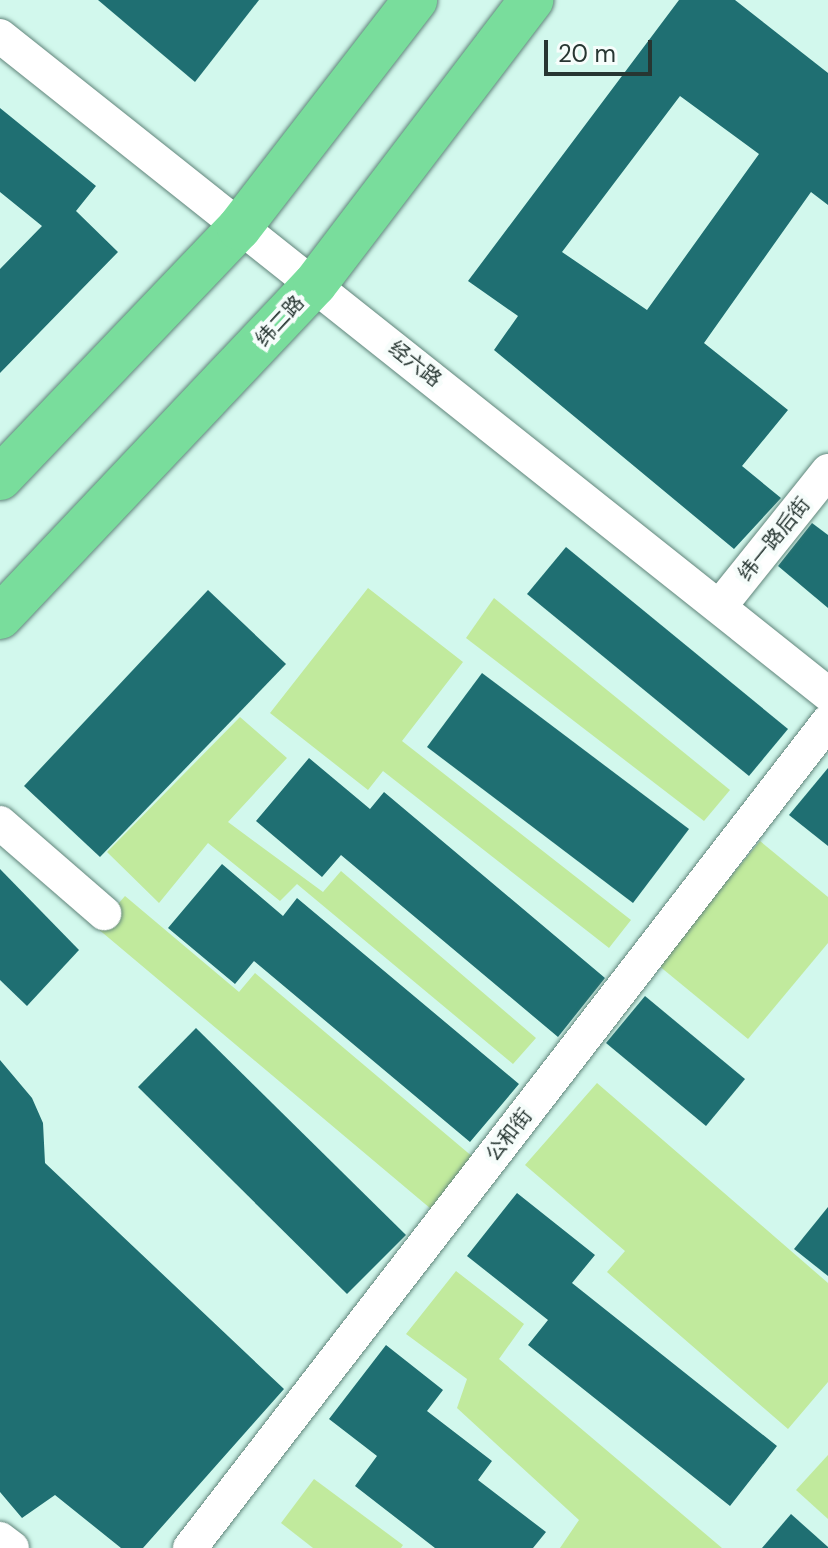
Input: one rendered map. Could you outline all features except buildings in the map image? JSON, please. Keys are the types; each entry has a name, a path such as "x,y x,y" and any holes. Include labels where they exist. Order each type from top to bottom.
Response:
{"highway":[{"path":"0,478 239,228 415,0"},
{"name":"纬二路","path":"0,617 315,284 531,0"}],"street":[{"name":"经六路","path":"0,36 828,694"},
{"name":"纬一路后街","path":"720,606 828,471"},
{"name":"公和街","path":"190,1548 828,722"},
{"path":"0,823 104,913"},
{"path":"0,1539 12,1548"}],"green space":[{"path":"368,588 463,662 402,741 631,920 609,948 383,771 368,790 270,713"},
{"path":"494,598 730,790 704,821 466,638"},
{"path":"240,717 287,758 228,822 323,892 341,871 536,1038 513,1064 297,884 280,901 208,843 159,903 107,852"},
{"path":"760,841 828,897 828,943 748,1039 658,965"},
{"path":"125,896 239,992 255,973 480,1163 437,1214 97,928"},
{"path":"597,1083 828,1283 828,1382 788,1429 607,1272 625,1251 525,1165"},
{"path":"456,1271 524,1324 499,1359 722,1548 560,1548 579,1520 457,1408 467,1379 406,1334"},
{"path":"828,1455 828,1519 796,1490"},
{"path":"314,1479 403,1545 401,1548 313,1548 281,1523"}]}
